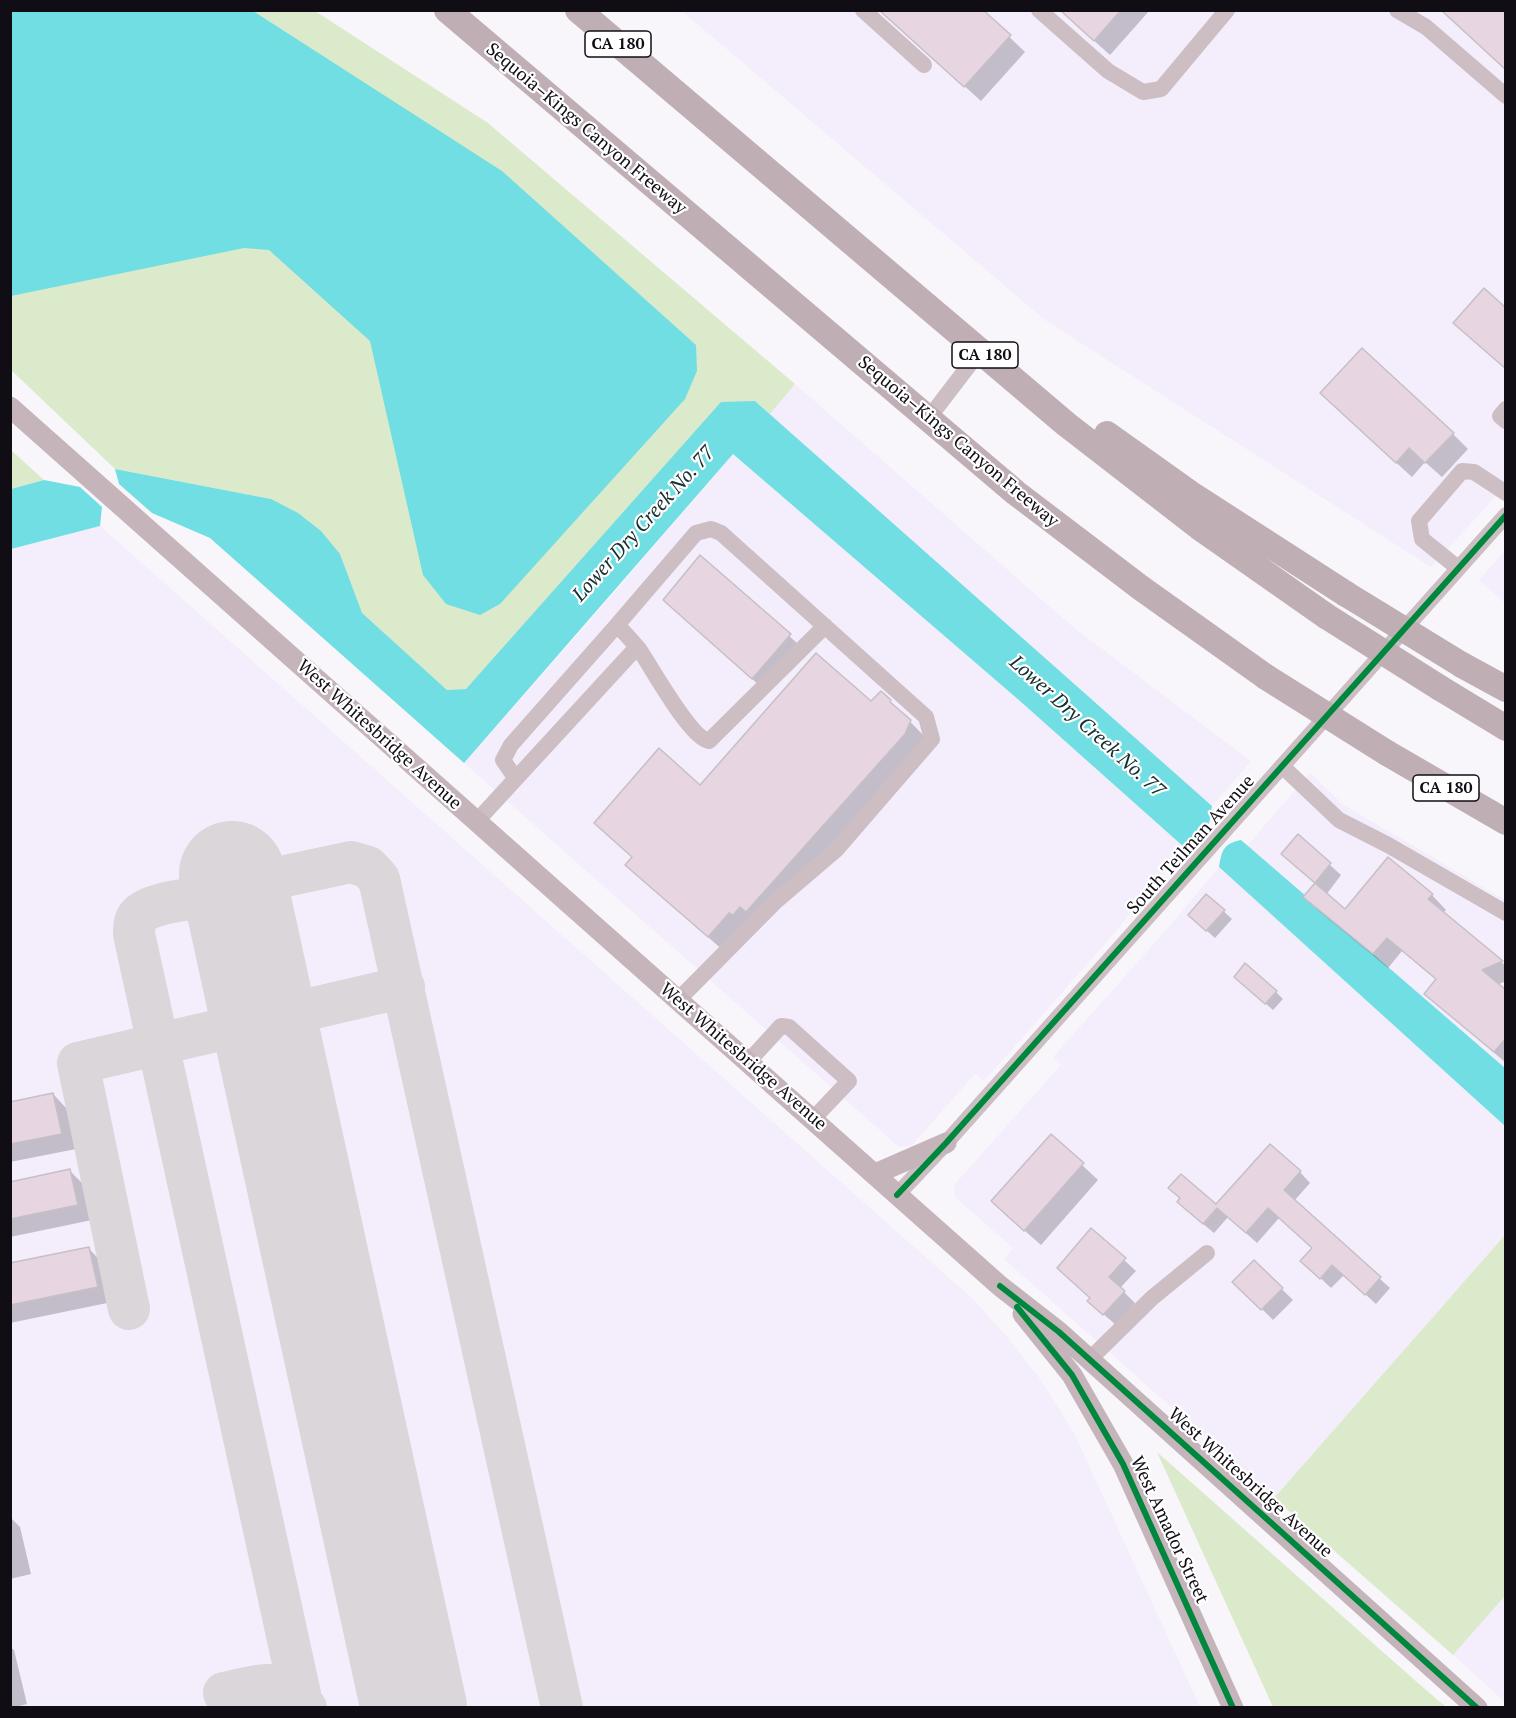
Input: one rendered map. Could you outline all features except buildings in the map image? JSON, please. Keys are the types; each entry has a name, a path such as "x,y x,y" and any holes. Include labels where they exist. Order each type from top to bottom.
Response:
{"highway":[{"name":"Sequoia–Kings Canyon Freeway","path":"447,10 1025,500 1141,588 1266,677 1387,753 1506,822"},
{"name":"CA 180","path":"578,10 1066,424 1199,527 1326,616 1506,728"},
{"path":"657,78 1124,447 1194,496 1346,594 1506,689"}],"main road":[{"name":"West Whitesbridge Avenue","path":"10,407 1000,1286 1090,1359 1476,1707"},
{"path":"875,1174 946,1143"},
{"name":"West Amador Street","path":"1000,1286 1072,1375 1123,1464 1233,1707"}],"street":[{"path":"863,10 924,66"},
{"path":"1039,10 1108,71 1143,92 1161,89 1227,10"},
{"path":"1398,10 1426,27 1506,96"},
{"path":"928,419 980,351"},
{"path":"1506,410 1500,416 1506,421"},
{"path":"1458,568 1422,538 1419,521 1462,471 1474,472 1506,493"},
{"name":"South Teilman Avenue","path":"897,1195 946,1143 1506,515"},
{"path":"516,779 503,760 511,745 696,533 711,529 721,532 926,717 932,739 836,850 774,903 678,1000"},
{"path":"617,625 638,647 684,720 702,740 709,741 825,626"},
{"path":"476,822 638,647"},
{"path":"1282,766 1339,820 1388,845 1506,913"},
{"path":"748,1062 781,1026 789,1027 849,1081 813,1119"},
{"path":"1090,1359 1152,1298 1207,1253"}],"shaded area":[{"path":"682,11 1505,11 1505,486 1431,567 1045,320"},
{"path":"795,384 1073,627 1251,761 1212,806 770,414"},
{"path":"733,454 1020,701 1185,848 1111,937 984,1081 975,1074 911,1146 899,1147 464,763"},
{"path":"100,526 974,1300 1038,1376 1074,1433 1200,1707 11,1708 11,549"},
{"path":"1505,551 1505,603 1479,580"},
{"path":"1310,773 1344,805 1505,900 1505,1068 1247,846"},
{"path":"1219,867 1505,1126 1505,1235 1274,1498 1004,1259 1013,1248 955,1197 954,1185 1061,1065 1053,1057"},
{"path":"1505,1596 1505,1702 1453,1655"}],"green space":[{"path":"10,11 315,11 488,123 795,384 770,414 755,401 466,689 447,690 361,613 340,554 271,499 115,469 11,370"},
{"path":"11,450 44,480 11,489"},
{"path":"1505,1235 1505,1596 1453,1655 1274,1498"},
{"path":"1157,1452 1418,1683 1446,1707 1273,1707"}],"water":[{"path":"11,10 253,11 502,171 696,345 697,371 685,399 500,604 480,615 446,604 423,575 370,341 269,250 244,248 11,296"},
{"name":"Lower Dry Creek No. 77","path":"755,401 1212,806 1208,827 1202,835 1185,848 1020,701 733,454 464,763 210,538 152,513 119,484 115,469 271,499 298,513 321,531 340,554 362,613 447,690 466,689 721,402"},
{"path":"44,480 80,487 102,507 100,526 11,549 11,489"},
{"path":"1241,840 1505,1068 1505,1126 1219,867 1224,849"}],"taxiway":[{"path":"246,937 244,906 249,893 262,881 351,862 368,867 379,879 562,1708"},
{"path":"246,937 229,907 212,899 189,899 153,907 138,916 134,927 303,1708"},
{"path":"129,1309 78,1063 404,987"},
{"path":"224,1693 260,1686 278,1686 294,1693 306,1708"}],"runway":[{"path":"232,874 414,1708"}],"cycle path":[{"path":"897,1195 946,1143 1506,515"},
{"path":"1000,1286 1059,1332 1477,1708"},
{"path":"1017,1307 1072,1375 1123,1464 1233,1708"}]}
